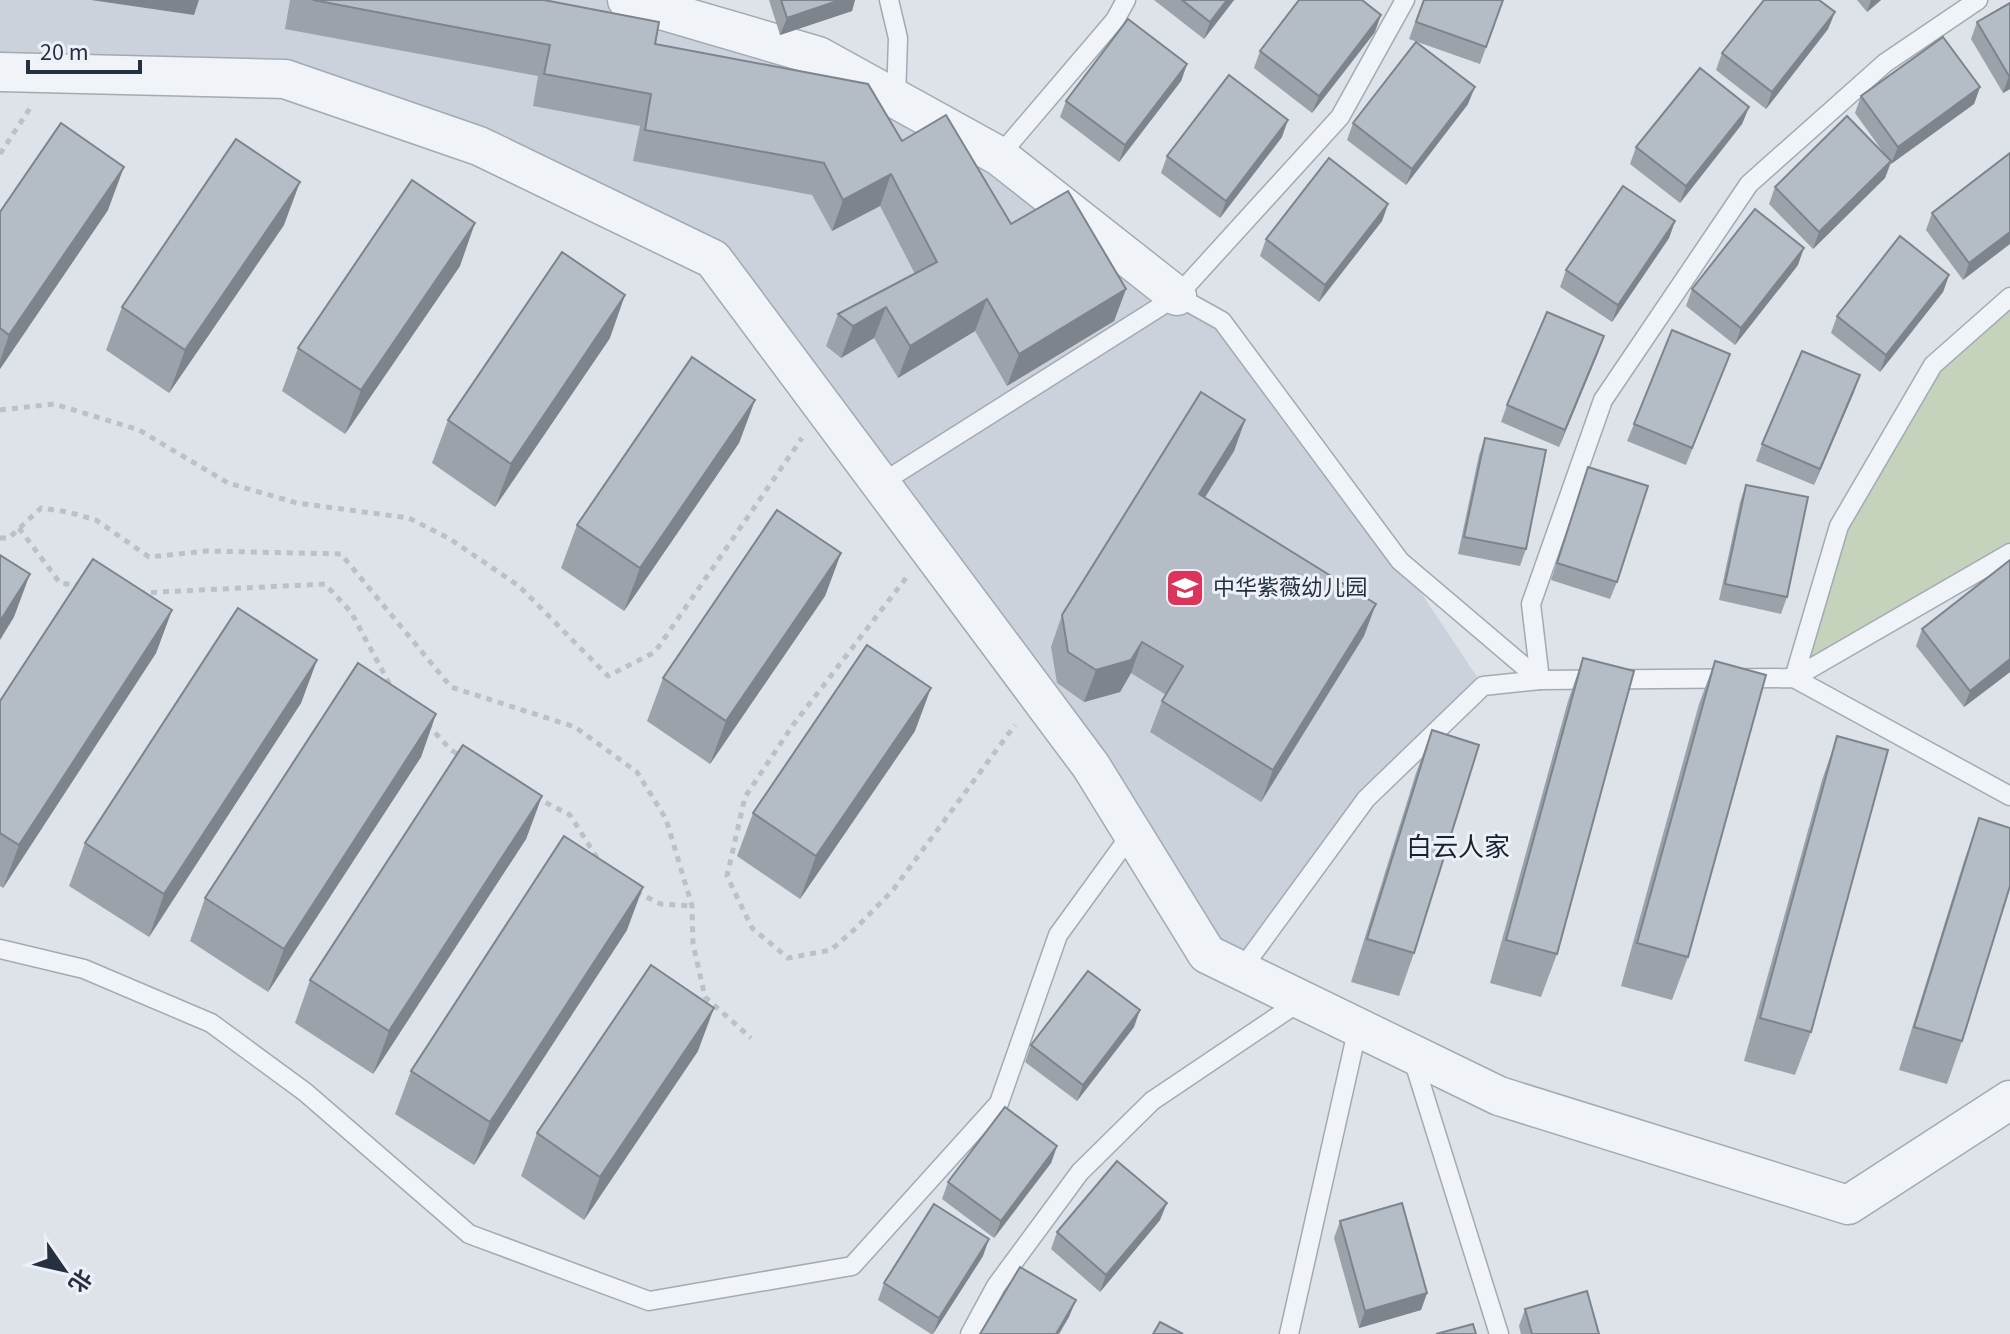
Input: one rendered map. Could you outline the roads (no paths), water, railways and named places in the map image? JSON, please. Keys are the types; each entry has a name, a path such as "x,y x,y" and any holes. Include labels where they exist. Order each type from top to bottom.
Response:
{"street":[{"path":"627,0 818,56 999,156 1177,296"},
{"path":"0,72 285,79 479,146 713,259 1091,766 1207,954 1499,1096 1848,1205 2010,1100"}],"lane":[{"path":"889,0 898,38 896,99"},
{"path":"999,156 1115,20 1126,0"},
{"path":"880,484 1177,296 1340,117 1405,0"},
{"path":"1540,680 1531,604 1603,400 1749,184 1885,63 1978,0"},
{"path":"1177,296 1222,321 1400,561 1540,680"},
{"path":"1794,678 1839,526 1933,365 2010,297"},
{"path":"1794,678 2010,553"},
{"path":"1241,970 1366,799 1483,686 1540,680 1794,678 2010,796"},
{"path":"0,949 84,969 211,1023 305,1092 469,1234 649,1301 852,1266 999,1103 1058,935 1132,833"},
{"path":"970,1334 996,1286 1080,1172 1152,1101 1302,1000"},
{"path":"1289,1334 1358,1027"},
{"path":"1411,1053 1499,1334"}],"place":[{"name":"中华紫薇幼儿园","path":"1185,588"}],"district":[{"name":"白云人家","path":"1458,847"}]}
